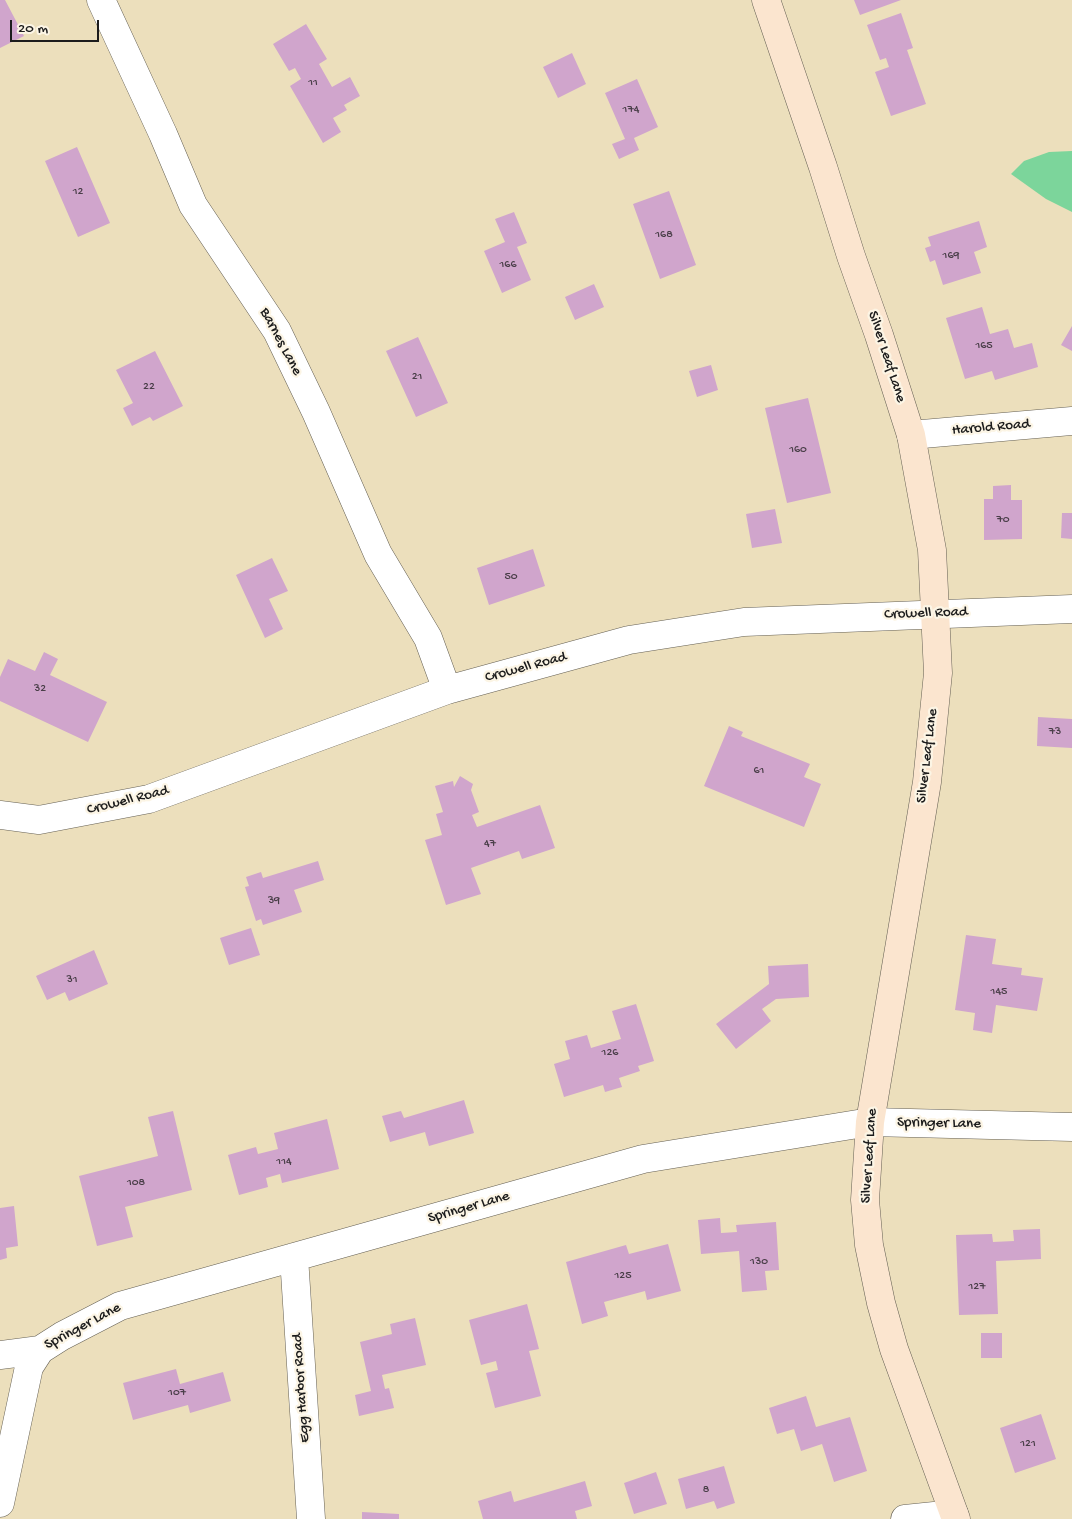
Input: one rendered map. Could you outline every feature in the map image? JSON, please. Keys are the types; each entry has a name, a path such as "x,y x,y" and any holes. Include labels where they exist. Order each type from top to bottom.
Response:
{"street":[{"name":"Barnes Lane","path":"101,0 193,204 277,331 316,412 378,554 428,638 448,690"},
{"name":"Silver Leaf Lane","path":"766,0 911,435 932,550 938,673 927,782 870,1122 866,1200 869,1244 881,1303 894,1349 955,1516"},
{"name":"Harold Road","path":"911,435 1072,421"},
{"name":"Crowell Road","path":"0,814 6,817 39,820 149,799 448,690 629,640 744,622 1072,609"},
{"name":"Springer Lane","path":"0,1503 29,1367 40,1350 62,1336 120,1306 644,1159 870,1122 1072,1127"},
{"name":"Egg Harbor Road","path":"294,1257 310,1519"},
{"path":"0,1356 40,1350"},
{"path":"905,1519 955,1516"}],"green space":[{"path":"1072,151 1072,212 1046,199 1011,174 1024,161 1049,152"}],"building":[{"path":"0,0 5,0 24,36 0,48"},
{"path":"854,0 901,0 860,15"},
{"path":"901,13 913,48 907,50 926,104 891,116 875,72 889,67 886,58 880,60 867,25"},
{"path":"306,24 327,59 319,64 332,87 350,77 360,96 344,105 347,110 333,118 341,132 323,143 290,86 301,79 295,68 289,71 273,44"},
{"path":"572,53 586,84 558,98 543,67"},
{"path":"637,79 658,127 634,138 639,150 619,159 612,144 625,139 605,93"},
{"path":"77,147 110,223 78,237 45,161"},
{"path":"669,191 696,265 660,279 633,204"},
{"path":"514,212 527,243 517,247 531,280 502,293 484,251 505,242 495,219"},
{"path":"979,221 987,247 974,252 981,273 943,285 935,260 930,262 925,248 931,246 928,237"},
{"path":"594,284 604,307 575,320 565,297"},
{"path":"982,307 990,334 1008,329 1014,348 1032,343 1038,367 995,380 992,371 965,379 946,318"},
{"path":"1072,326 1072,351 1061,345"},
{"path":"418,337 448,403 416,417 386,351"},
{"path":"155,351 183,406 153,421 150,417 132,426 123,408 133,403 116,370"},
{"path":"711,365 718,390 697,397 689,371"},
{"path":"808,398 831,493 787,503 765,408"},
{"path":"1011,485 1011,500 1022,500 1022,539 984,540 984,499 993,499 993,486"},
{"path":"775,509 782,543 752,548 746,514"},
{"path":"1062,513 1072,513 1072,539 1061,538"},
{"path":"533,549 545,586 489,605 477,568"},
{"path":"272,558 288,591 269,599 283,629 265,638 236,575"},
{"path":"44,652 58,659 50,675 107,702 88,742 0,701 0,677 8,659 35,671"},
{"path":"1038,717 1072,719 1072,748 1037,746"},
{"path":"729,726 743,732 741,736 810,764 804,777 821,784 804,827 704,786"},
{"path":"460,776 473,784 471,790 479,812 472,815 477,827 540,805 555,848 522,859 519,851 471,868 481,894 446,905 425,840 442,835 436,814 443,812 435,786 453,781 454,787"},
{"path":"318,861 324,880 294,890 302,912 263,925 261,919 256,921 245,887 249,886 246,877 261,872 263,878"},
{"path":"251,928 260,955 229,965 220,938"},
{"path":"966,935 996,939 992,964 1022,968 1021,975 1043,978 1037,1011 996,1005 992,1033 973,1030 975,1013 955,1010"},
{"path":"94,950 108,984 69,1001 65,992 47,1000 36,976"},
{"path":"808,964 809,997 776,999 762,1009 771,1021 736,1049 716,1024 769,984 768,966"},
{"path":"636,1004 654,1061 638,1066 640,1071 619,1078 622,1087 605,1092 603,1085 564,1097 554,1064 570,1059 565,1041 587,1035 591,1048 621,1039 612,1011"},
{"path":"464,1100 474,1133 429,1146 425,1132 390,1142 382,1116 401,1111 404,1118"},
{"path":"173,1111 192,1190 125,1207 133,1237 97,1246 79,1176 158,1156 148,1117"},
{"path":"327,1119 339,1169 282,1183 280,1174 266,1178 268,1187 239,1195 228,1155 256,1147 258,1154 278,1149 274,1133"},
{"path":"14,1206 18,1246 6,1248 7,1258 0,1260 0,1208"},
{"path":"720,1218 721,1233 737,1232 736,1225 776,1222 779,1270 765,1271 767,1290 742,1292 739,1251 701,1254 698,1220"},
{"path":"1040,1229 1041,1259 996,1261 998,1314 959,1315 956,1235 992,1234 993,1242 1014,1241 1013,1230"},
{"path":"668,1244 681,1291 647,1300 645,1291 604,1302 608,1316 582,1324 566,1262 626,1245 629,1254"},
{"path":"527,1304 539,1349 529,1351 541,1396 495,1408 486,1373 498,1370 496,1361 481,1365 469,1320"},
{"path":"415,1318 426,1365 382,1375 385,1389 389,1388 394,1408 359,1416 355,1395 371,1391 360,1342 392,1334 390,1324"},
{"path":"981,1333 1002,1333 1002,1358 981,1358"},
{"path":"176,1369 180,1384 223,1372 231,1401 190,1413 188,1405 133,1420 123,1383"},
{"path":"806,1396 816,1427 850,1417 867,1471 834,1482 822,1444 801,1451 794,1429 777,1434 769,1408"},
{"path":"1041,1414 1056,1459 1015,1473 1000,1428"},
{"path":"724,1466 735,1503 717,1509 714,1501 686,1509 678,1479"},
{"path":"656,1472 667,1504 634,1514 624,1483"},
{"path":"585,1481 592,1506 575,1511 577,1519 483,1519 478,1501 511,1491 514,1502"},
{"path":"362,1512 399,1514 399,1519 362,1519"}]}
